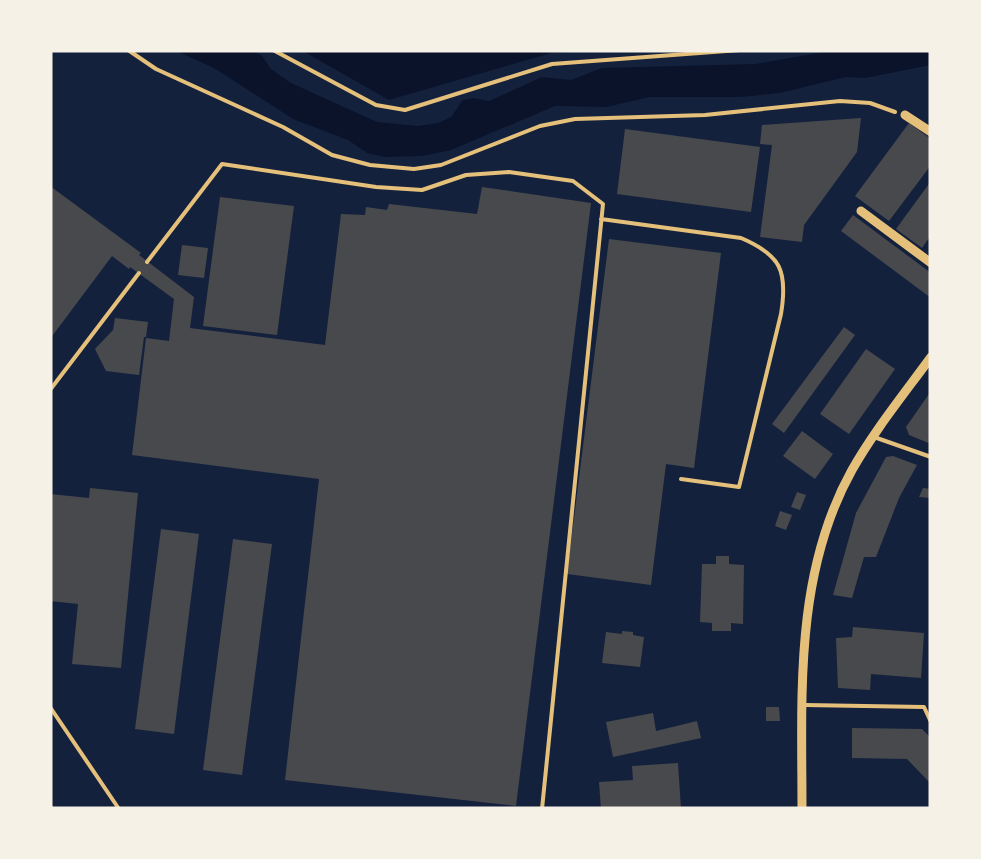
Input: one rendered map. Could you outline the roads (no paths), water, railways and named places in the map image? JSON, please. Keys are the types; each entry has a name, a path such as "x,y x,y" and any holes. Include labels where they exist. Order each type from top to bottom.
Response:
{"street":[{"path":"906,115 931,132"},
{"path":"861,211 931,263"},
{"path":"802,809 805,626 816,564 836,502 852,470 931,357"}],"lane":[{"path":"147,262 222,164 422,190 466,175 509,172 573,180 602,204 542,809"},
{"path":"601,219 741,238 762,247 778,262 786,286 739,487 681,479"},
{"path":"50,390 139,273"},
{"path":"873,437 931,457"},
{"path":"802,705 924,707 931,722"},
{"path":"50,708 120,809"}],"water":[{"path":"174,50 253,50 291,83 377,122 418,126 451,117 463,100 489,101 542,77 571,80 602,68 755,64 836,50 931,50 931,65 865,78 846,77 780,93 650,97 606,107 555,106 451,150 423,156 384,157 293,119 214,68"},
{"path":"301,50 614,50 551,53 389,100"}]}
